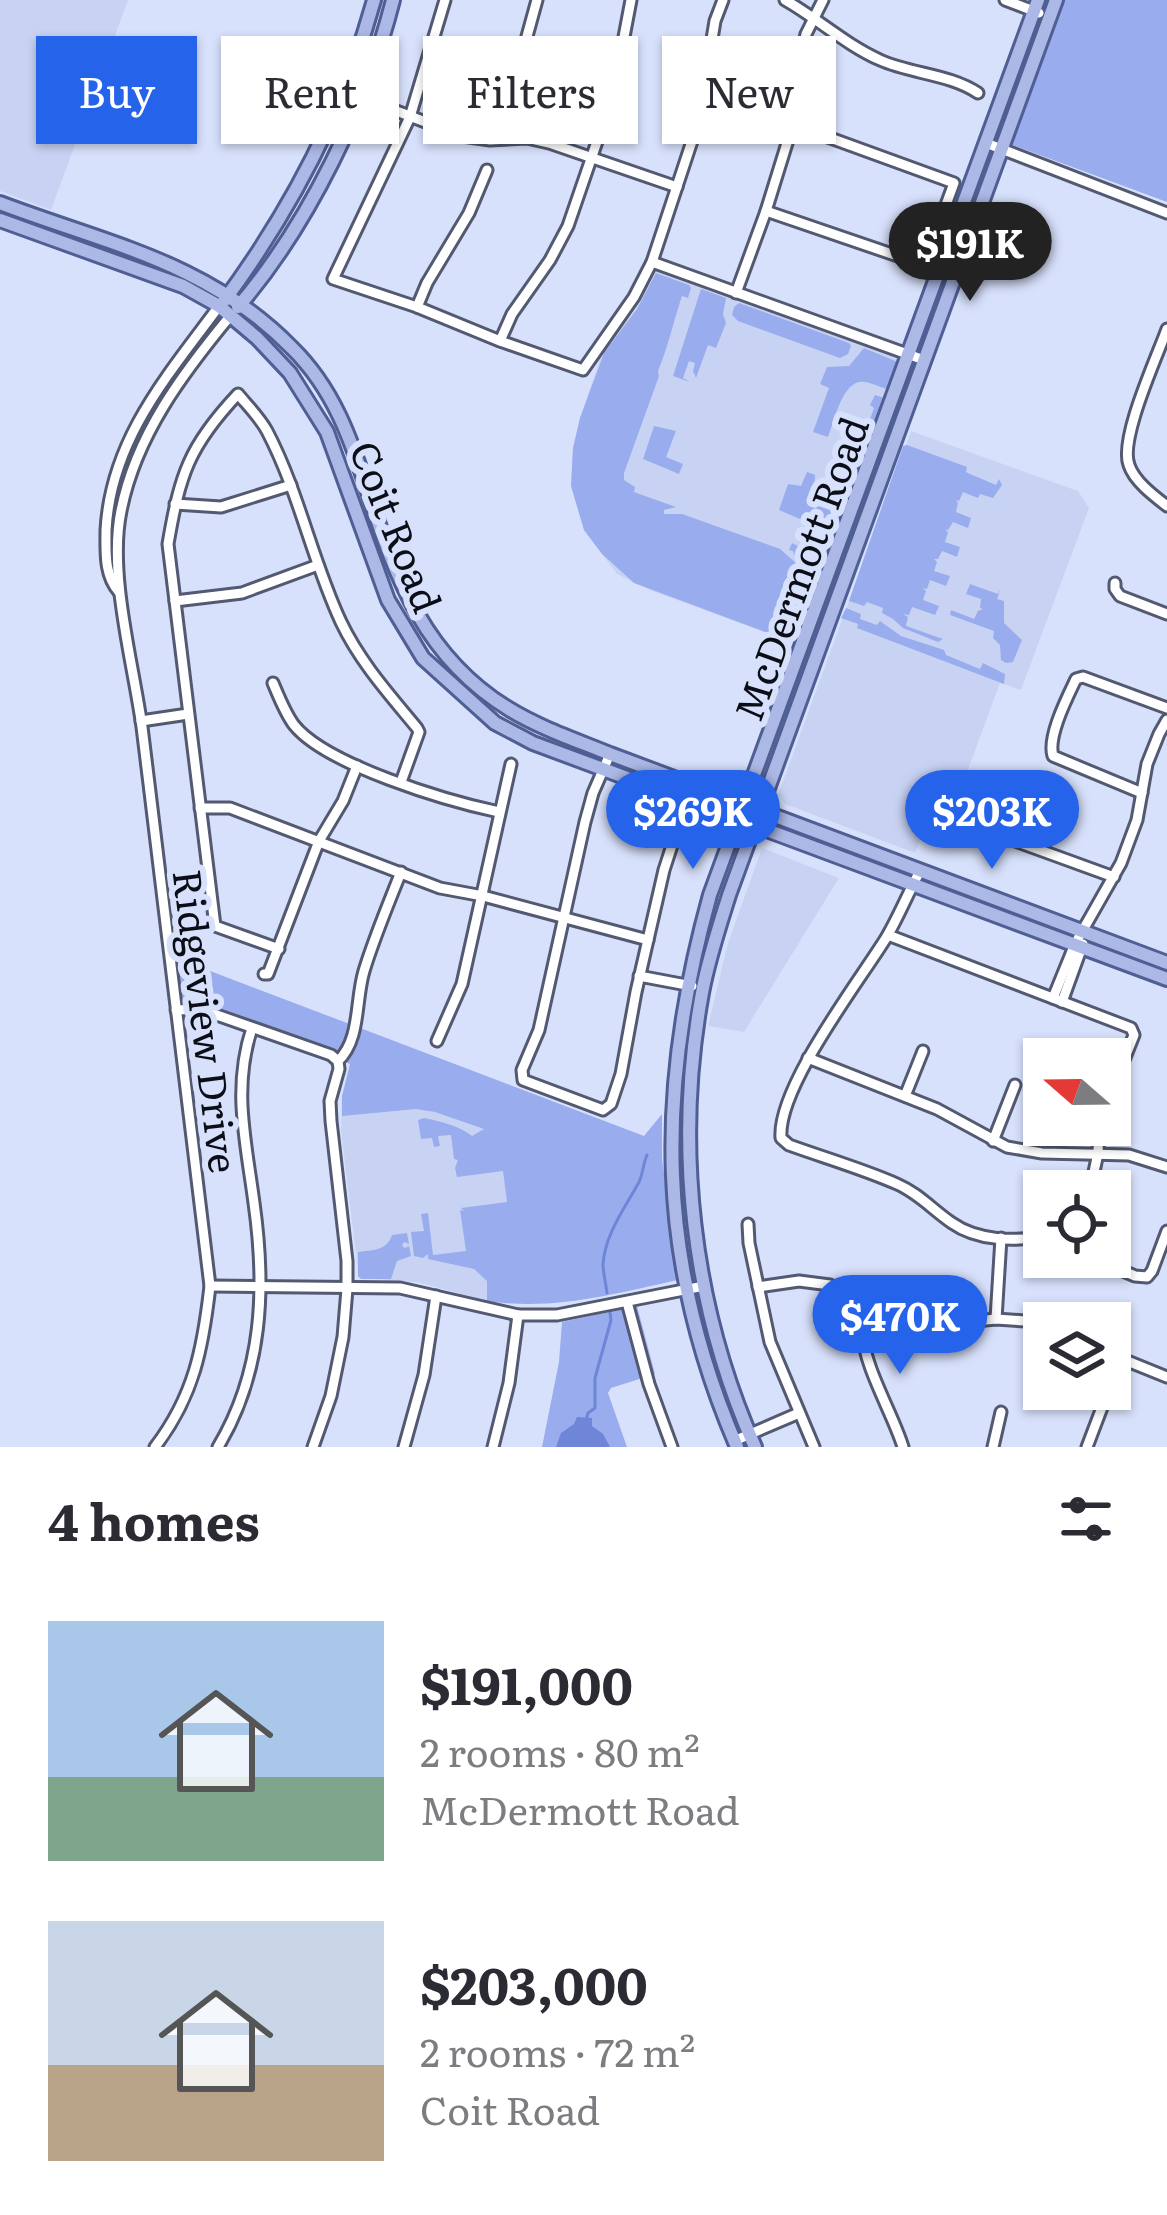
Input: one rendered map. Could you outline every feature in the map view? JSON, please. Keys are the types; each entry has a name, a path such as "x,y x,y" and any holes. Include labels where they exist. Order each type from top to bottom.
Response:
{"main road":[{"name":"Ridgeview Drive","path":"362,36 374,0"},
{"name":"Ridgeview Drive","path":"382,36 393,0"},
{"name":"McDermott Road","path":"753,1441 710,1316 695,1238 689,1151 695,987 1056,0"},
{"name":"McDermott Road","path":"736,1444 708,1373 686,1289 670,1149 673,1086 710,895 1036,6"},
{"path":"1012,71 1028,76"},
{"name":"Ridgeview Drive","path":"225,311 229,294 261,249 320,144"},
{"name":"Ridgeview Drive","path":"225,311 242,303 265,273 305,210 337,144"},
{"name":"Coit Road","path":"0,202 172,264 242,303 293,348 323,383 353,442 393,568 415,610 473,683 519,715 920,871 1167,979"},
{"path":"32,231 38,217"},
{"name":"Coit Road","path":"0,220 183,286 225,311 290,373 327,432 388,600 423,658 495,723 602,770 912,885 1080,941 1167,963"},
{"path":"957,225 972,230"},
{"path":"120,262 125,246"},
{"path":"361,528 378,522"},
{"path":"840,544 855,550"},
{"path":"798,656 814,662"},
{"path":"833,855 860,859 866,850"}],"street":[{"path":"446,0 410,118 333,279 584,370 652,262 698,123 715,21 723,0"},
{"path":"527,36 537,0"},
{"path":"500,341 512,314 562,241 614,94 631,0"},
{"path":"784,0 874,58 978,93"},
{"path":"807,36 823,0"},
{"path":"1005,0 1036,6 1049,18"},
{"path":"399,113 423,122"},
{"path":"766,211 924,265 954,183 836,140"},
{"path":"986,143 1167,213"},
{"path":"552,144 676,187"},
{"path":"736,293 787,144"},
{"path":"417,307 470,213 487,170"},
{"path":"652,262 924,361"},
{"name":"Ridgeview Drive","path":"155,1447 180,1409 194,1376 210,1286 141,721 119,592 111,583 106,561 106,540 110,491 129,435 148,401 225,311"},
{"path":"1167,329 1126,452 1130,471 1167,506"},
{"path":"279,949 215,926 168,544 186,466 209,425 238,394 265,427 342,625 373,676 418,732 401,782"},
{"path":"175,504 221,507 291,485"},
{"path":"175,601 242,592 318,565"},
{"path":"1115,583 1120,596 1167,614"},
{"path":"1142,793 1053,756 1052,736 1068,694 1083,676 1167,708"},
{"path":"272,683 294,724 319,748 461,804 499,812"},
{"path":"141,721 188,714"},
{"path":"1058,1000 1090,914 1114,878 1137,820 1148,764 1167,720"},
{"path":"610,754 585,822 539,1030 522,1070 524,1080 603,1110 611,1104 676,833 672,826"},
{"path":"436,1041 462,984 511,764"},
{"path":"264,974 279,949 319,841 357,766"},
{"path":"200,808 230,808 440,888 648,940"},
{"path":"985,837 1004,837 1114,878"},
{"path":"920,871 888,934 808,1058 782,1122 781,1138 910,1190 968,1232 1023,1238"},
{"path":"338,1061 347,1053 362,974 401,872"},
{"path":"888,934 1134,1031 1131,1039"},
{"path":"639,976 695,987"},
{"path":"176,1010 198,1009 338,1061 330,1100 347,1288 331,1396 313,1447"},
{"path":"218,1447 250,1372 262,1288 240,1089 252,1028"},
{"path":"905,1096 922,1051"},
{"path":"808,1058 938,1108 993,1141 1018,1150 1130,1155 1167,1167"},
{"path":"993,1141 1015,1085"},
{"path":"1094,1170 1098,1146"},
{"path":"748,1224 770,1342 814,1447"},
{"path":"1131,1274 1147,1276 1167,1231"},
{"path":"996,1319 1001,1238"},
{"path":"758,1287 812,1282 933,1324 1023,1322"},
{"path":"210,1286 400,1288 518,1315 556,1315 704,1286"},
{"path":"404,1447 424,1375 436,1296"},
{"path":"623,1303 672,1447"},
{"path":"872,1304 865,1321 865,1351 903,1447"},
{"path":"493,1447 518,1315"},
{"path":"1131,1362 1167,1377"},
{"path":"1087,1447 1101,1410"},
{"path":"993,1447 1001,1412"},
{"path":"736,1444 753,1441 799,1413"}],"shaded area":[{"path":"0,0 128,0 115,36 36,36 36,144 75,144 51,210 0,191"},
{"path":"1064,0 1167,0 1167,202 1010,144"},
{"path":"656,270 900,359 797,644 617,574 584,530 571,486 580,418 602,353 635,310"},
{"path":"656,273 691,288 688,298 682,296 624,480 635,487 634,492 676,507 664,514 682,514 780,549 797,564 789,550 792,543 798,546 803,571 818,581 795,643 634,583 584,530 571,486 580,418 604,353 637,309"},
{"path":"701,289 726,298 726,323 716,348 708,345 696,378 695,363 689,361 683,378 690,382 673,376"},
{"path":"739,303 849,343 848,354 840,358 738,321 732,315"},
{"path":"864,348 900,363 890,390 866,382 853,385 843,397 828,437 813,432 829,388 820,384 827,367 849,366"},
{"path":"875,395 884,401 846,500 837,495 840,486 845,487"},
{"path":"654,426 676,431 666,457 683,464 679,474 643,459"},
{"path":"911,431 1078,491 1089,508 1021,690 1000,683 950,818 923,833 915,853 785,804 778,795"},
{"path":"907,445 967,467 966,472 996,485 999,479 1002,485 993,498 963,492 956,500 956,512 971,518 968,528 953,522 945,529 945,542 960,547 957,557 942,551 934,559 934,571 950,576 946,586 930,580 927,589 923,588 923,600 939,606 935,615 912,607 909,615 903,614 908,617 906,626 943,639 938,642 903,628 882,613 883,608 849,601"},
{"path":"807,472 815,475 818,499 844,510 835,534 779,510 788,484 801,486"},
{"path":"970,584 998,594 1001,588 997,599 1004,601 1004,623 1022,640 1013,662 1001,660 994,631 950,615 951,610 974,619 983,609 981,599 966,594"},
{"path":"846,608 861,614 860,619 877,625 880,621 901,636 944,650 980,669 983,663 1005,674 1004,684 857,628 858,624 841,618"},
{"path":"762,848 839,878 744,1032 708,1026 728,943"},
{"path":"176,958 644,1136 662,1114 662,1159 678,1280 583,1300 512,1304 487,1301 487,1281 474,1269 428,1259 428,1254 414,1256 411,1232 424,1231 421,1214 428,1213 433,1255 466,1251 461,1208 507,1202 503,1171 457,1177 451,1135 438,1136 440,1146 434,1147 432,1138 421,1139 418,1120 443,1122 472,1136 484,1129 416,1109 342,1116 350,1064 182,1001"},
{"path":"352,1065 536,1133 487,1301 417,1282 359,1278 341,1131 342,1098"},
{"path":"407,1233 409,1244 402,1246 409,1246 411,1256 397,1261 391,1279 358,1276 358,1252 378,1249 392,1235"},
{"path":"637,1306 655,1374 608,1393 627,1447 542,1447 562,1322"},
{"path":"577,1417 592,1418 592,1426 610,1447 556,1447 561,1433"}],"waterway":[{"path":"607,1293 603,1264 608,1242 639,1182 647,1155"},
{"path":"586,1420 595,1408 595,1378 610,1313"}]}
